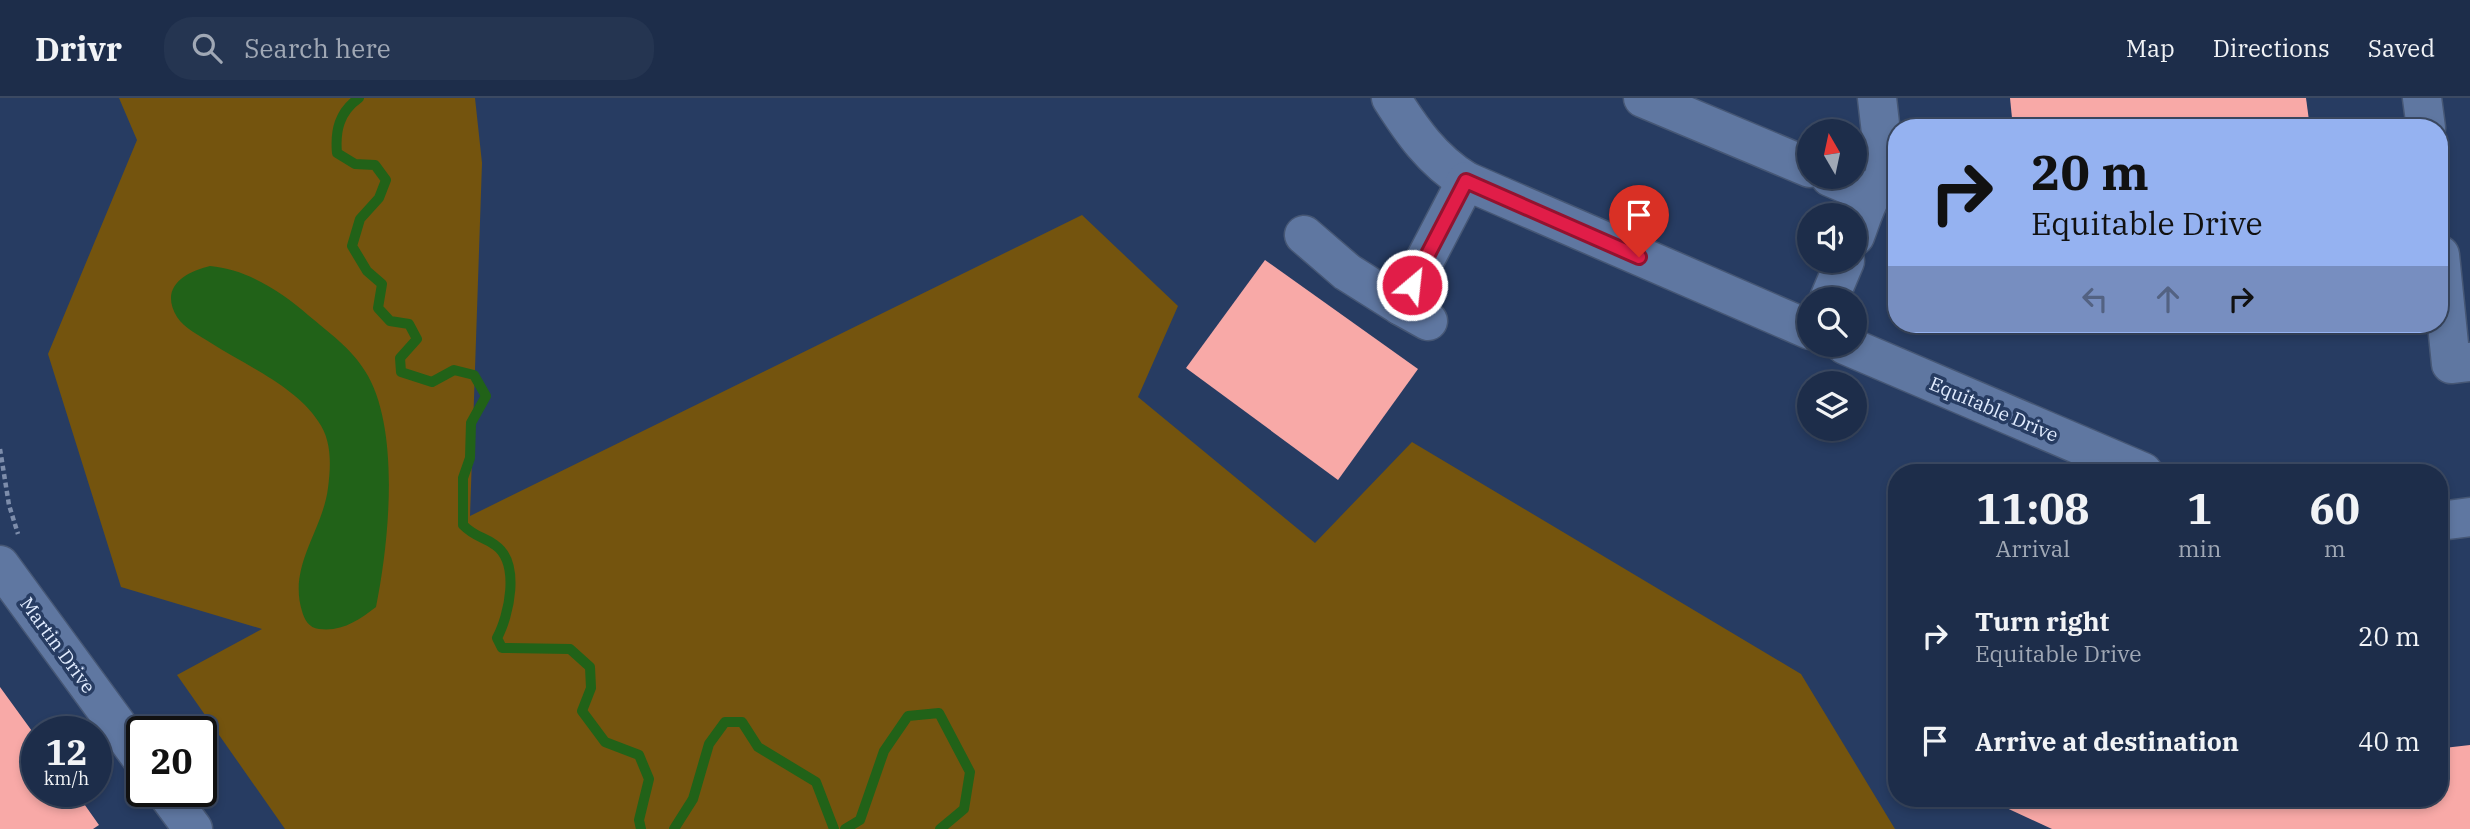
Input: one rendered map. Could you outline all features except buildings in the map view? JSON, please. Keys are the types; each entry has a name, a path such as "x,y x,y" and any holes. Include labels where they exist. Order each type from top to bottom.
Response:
{"street":[{"path":"1391,98 1416,138 1450,172 1466,181 1797,324"},
{"path":"1643,98 1797,163"},
{"path":"1867,214 1885,181 1877,98"},
{"path":"2423,98 2425,119"},
{"path":"1867,180 1885,181"},
{"path":"1304,235 1347,272 1415,313 1466,181"},
{"path":"2448,262 2470,260"},
{"path":"2448,333 2451,364 2470,362"},
{"name":"Equitable Drive","path":"1867,354 2124,464"},
{"path":"2448,520 2470,517"},
{"name":"Martin Drive","path":"0,565 126,737"},
{"path":"177,807 193,829"}],"shaded area":[{"path":"119,98 475,98 482,163 470,516 1082,215 1178,306 1138,397 1315,543 1412,442 1801,674 1895,829 285,829 217,732 217,716 206,716 177,675 262,629 121,587 48,354 137,140"},
{"path":"210,266 250,276 298,306 353,355 365,371 376,395 384,422 389,486 381,581 376,607 343,627 319,629 310,625 303,614 299,595 303,563 320,519 328,488 330,462 326,436 318,421 296,397 269,377 192,331 177,317 171,297 177,282 192,272"}],"waterway":[{"path":"359,98 347,109 340,122 337,153 355,164 375,165 386,180 379,198 360,219 352,246 367,271 382,284 378,308 390,321 409,324 417,339 400,358 401,372 432,382 454,370 474,375 486,396 471,423 470,458 463,478 463,525 495,545 508,564 508,604 497,638 502,648 570,649 590,667 591,688 582,711 605,742 639,755 649,779 639,820 641,829"},
{"path":"845,829 860,820 884,751 908,716 939,713 970,772 964,809 940,829"},
{"path":"674,829 693,799 709,744 725,722 742,722 758,747 816,782 834,829"}],"route":[{"path":"1412,285 1466,181 1639,257"}]}
